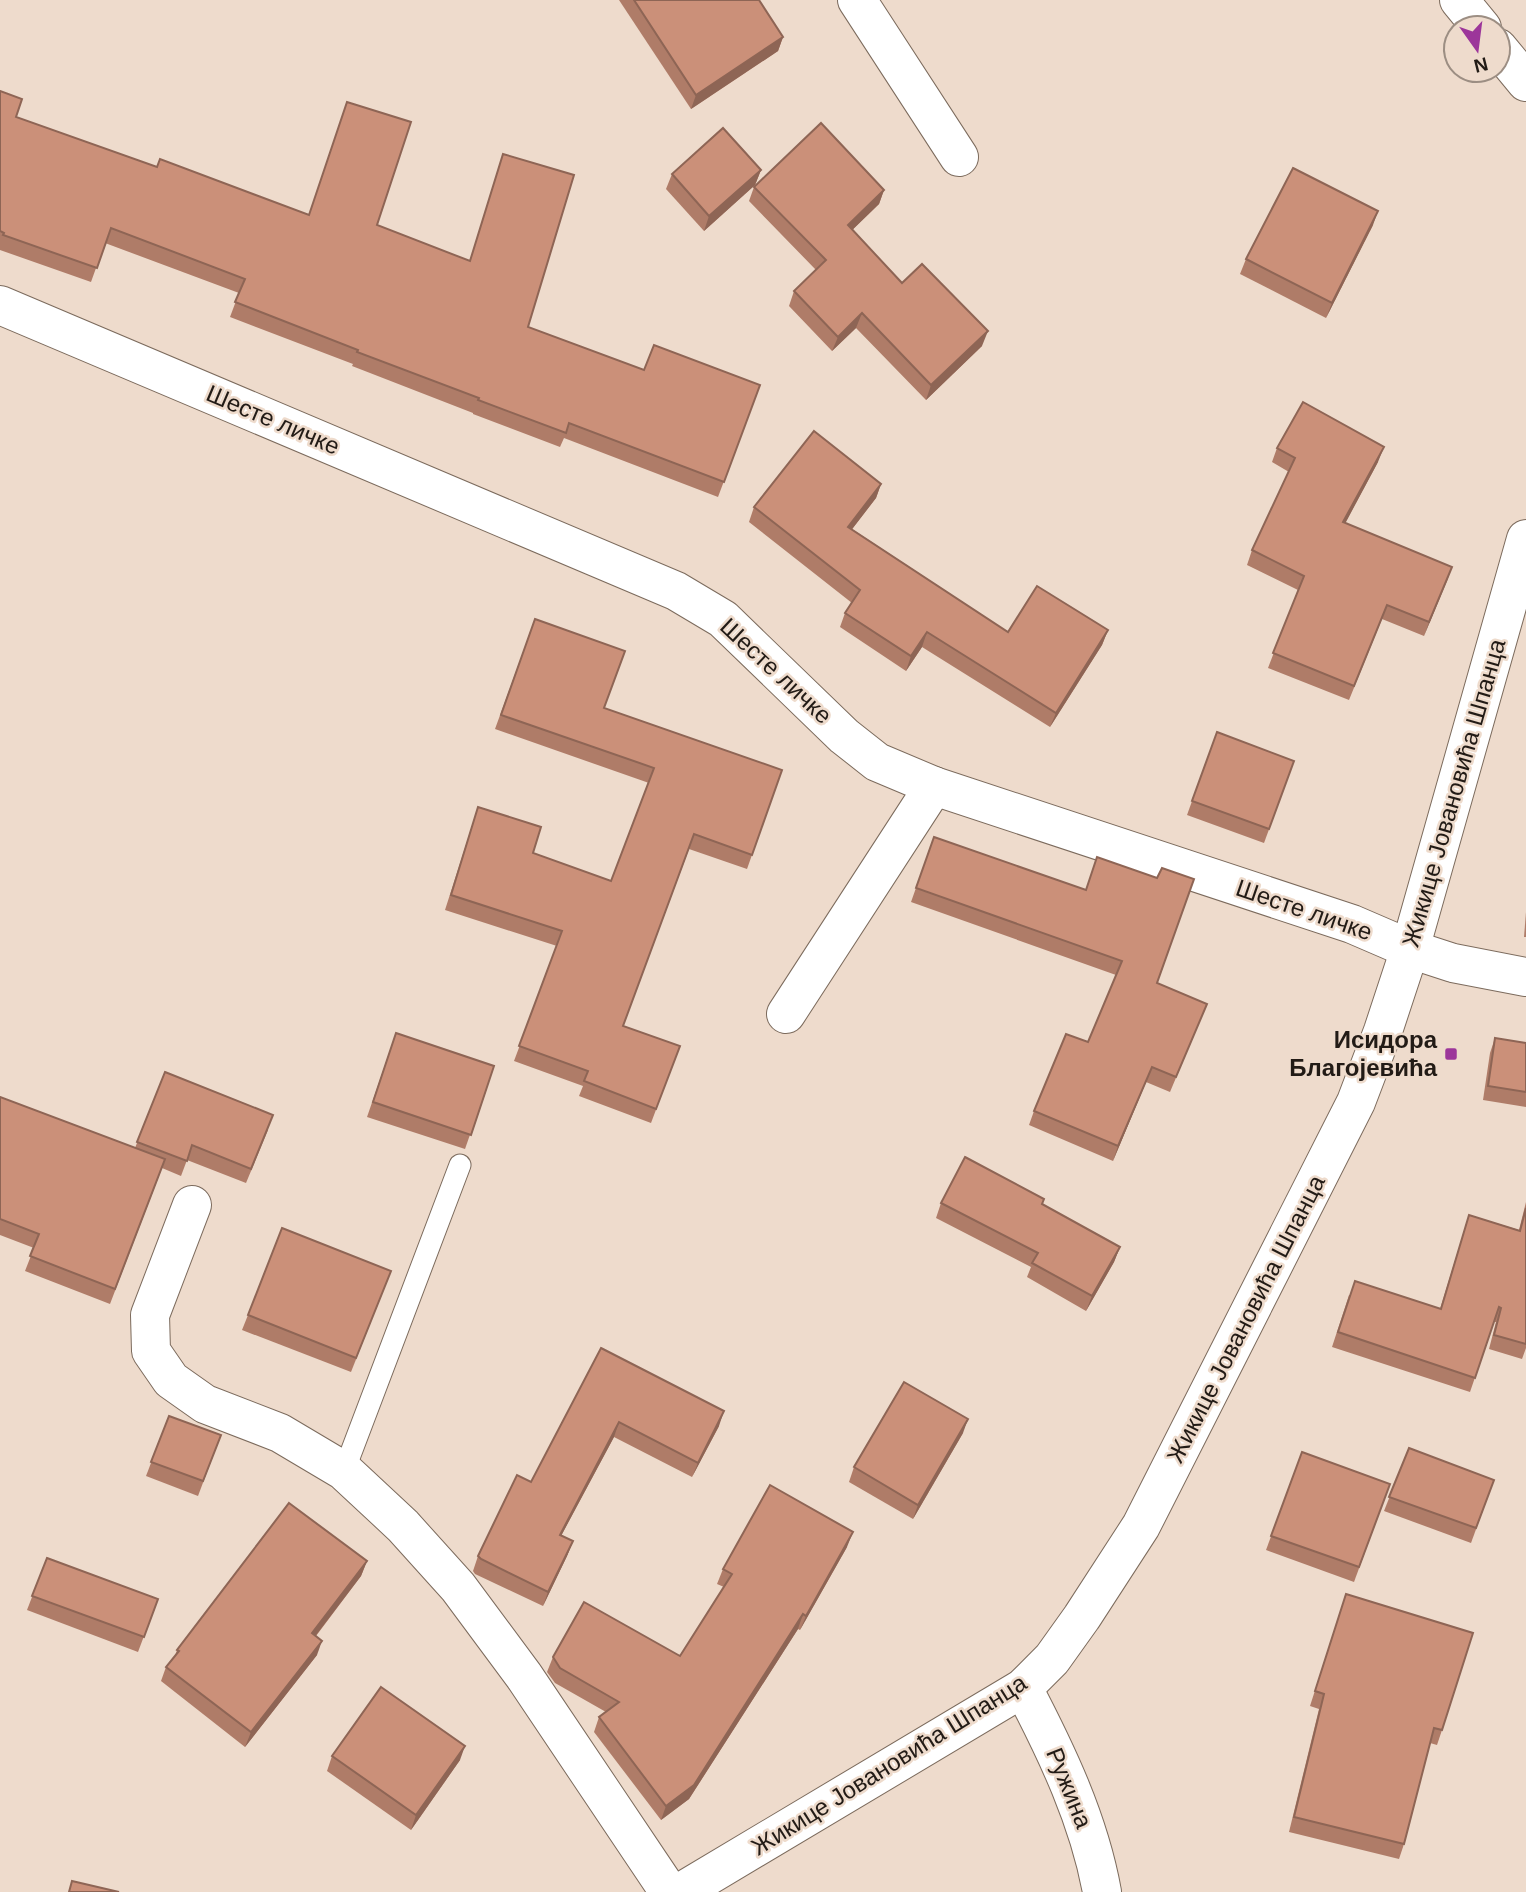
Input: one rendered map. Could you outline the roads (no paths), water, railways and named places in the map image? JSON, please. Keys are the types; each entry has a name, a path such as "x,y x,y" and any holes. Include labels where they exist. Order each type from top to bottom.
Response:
{"street":[{"path":"857,0 959,157"},
{"path":"1459,0 1470,14"},
{"path":"1512,65 1526,82"},
{"name":"Шесте личке","path":"0,305 676,591 723,619 844,736 877,762 934,786 1352,924 1410,949 1453,963 1526,977"},
{"name":"Жикице Јовановића Шпанца","path":"681,1892 1023,1688 1052,1659 1083,1617 1141,1526 1356,1102 1410,949 1526,539"},
{"path":"786,1014 934,786"},
{"path":"192,1205 150,1315 151,1351 171,1380 205,1404 280,1433 344,1471 404,1527 457,1587 524,1676 669,1892"},
{"name":"Ружина","path":"1023,1688 1055,1749 1091,1842 1102,1892"}],"lane":[{"path":"344,1471 460,1165"}],"place":[{"name":"Исидора Благојевића","path":"1451,1054"}]}
